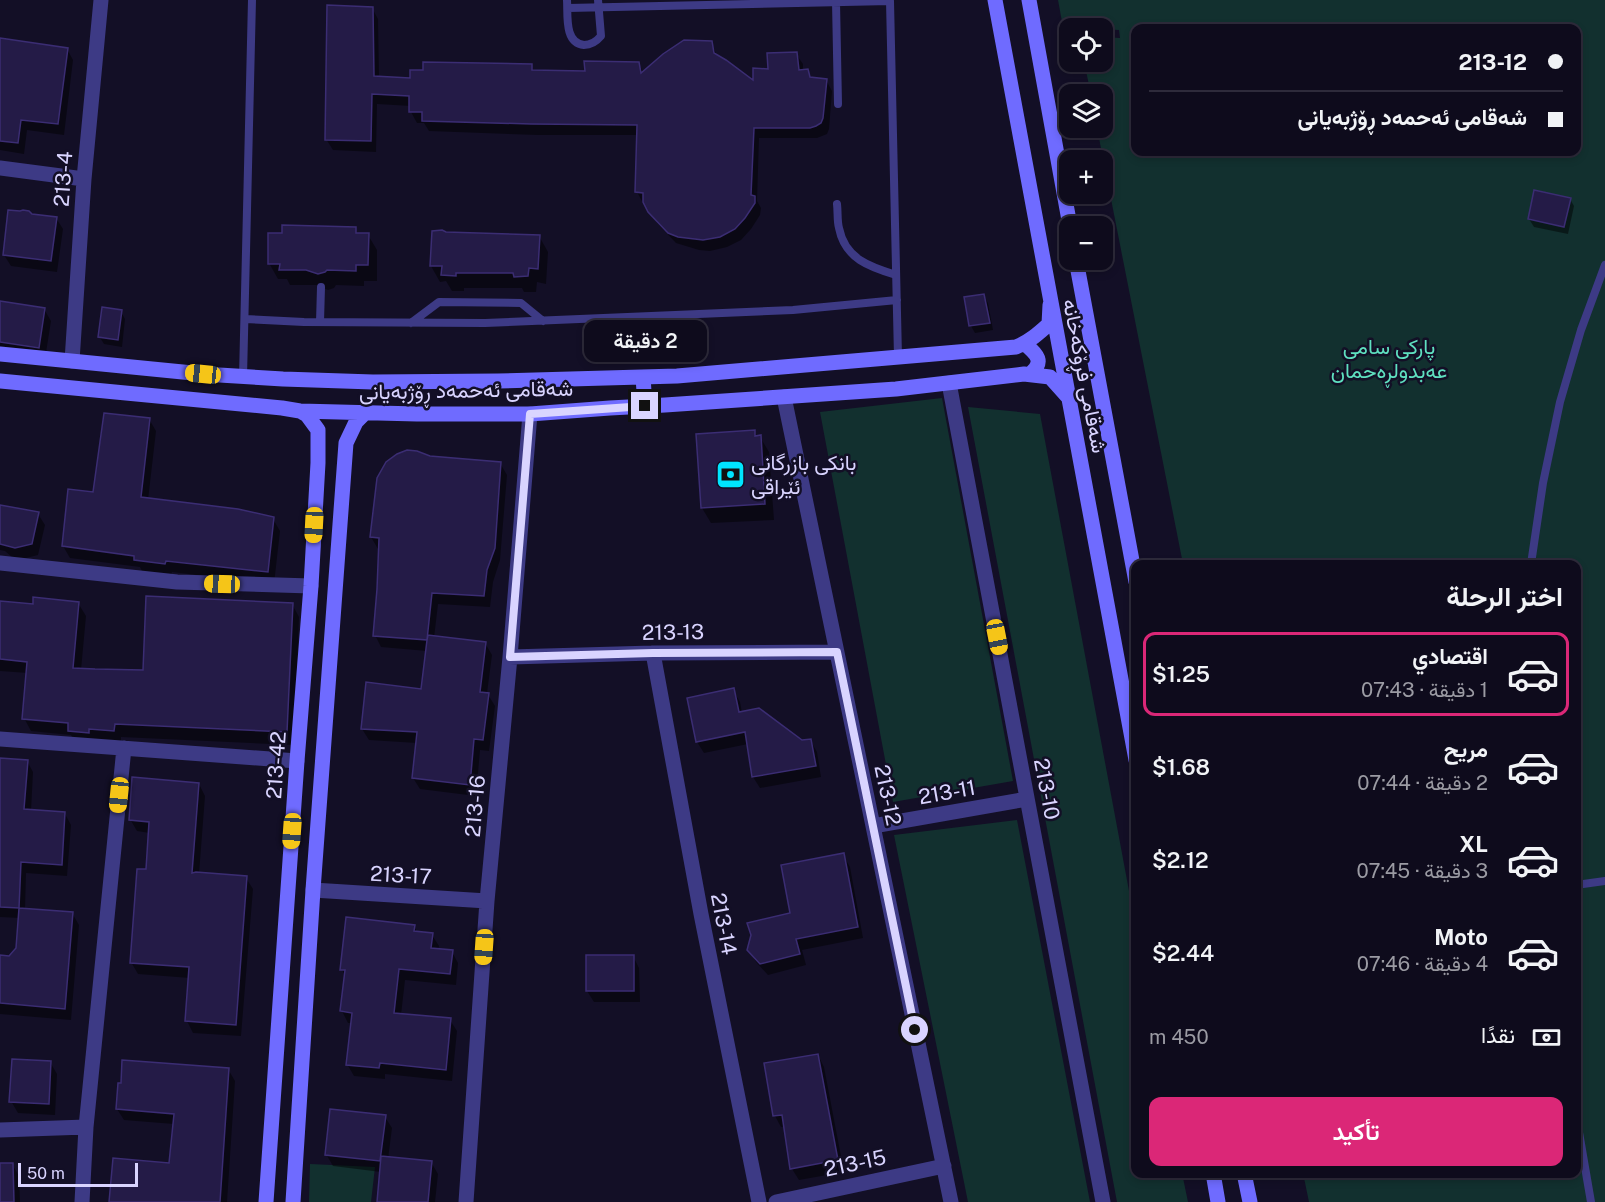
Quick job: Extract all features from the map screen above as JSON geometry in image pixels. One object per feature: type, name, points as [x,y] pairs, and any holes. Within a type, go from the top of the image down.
[{"type":"street","points":[[93,0],[100,0]]},
{"type":"street","name":"213-4","points":[[72,361],[84,179],[100,0]]},
{"type":"street","name":"شەقامی فڕۆکەخانە","points":[[994,0],[1131,734]]},
{"type":"street","points":[[1029,0],[1068,216]]},
{"type":"street","points":[[0,168],[84,179]]},
{"type":"street","name":"شەقامی فڕۆکەخانە","points":[[1078,270],[1132,560]]},
{"type":"street","points":[[1030,374],[1039,362],[1032,350],[1025,344],[1049,324],[1050,304]]},
{"type":"street","name":"شەقامی ئەحمەد ڕۆژبەیانی","points":[[0,354],[243,377],[373,382],[498,381],[677,376],[1016,347],[1025,344]]},
{"type":"street","name":"شەقامی ئەحمەد ڕۆژبەیانی","points":[[0,381],[300,411],[365,412],[530,414],[896,389],[1024,374],[1050,377],[1067,396]]},
{"type":"street","points":[[643,377],[645,406]]},
{"type":"street","name":"213-10","points":[[949,383],[1103,1202]]},
{"type":"street","name":"213-12","points":[[784,397],[951,1202]]},
{"type":"street","name":"213-42","points":[[266,1202],[318,463],[318,430],[307,415],[300,411]]},
{"type":"street","points":[[293,1202],[346,443],[356,423],[365,412]]},
{"type":"street","name":"213-16","points":[[466,1202],[487,901],[530,414]]},
{"type":"street","points":[[0,563],[177,582],[311,586]]},
{"type":"street","name":"213-13","points":[[510,657],[653,653],[837,652]]},
{"type":"street","name":"213-14","points":[[653,653],[701,914],[759,1202]]},
{"type":"street","points":[[0,739],[297,761]]},
{"type":"street","points":[[82,1202],[86,1127],[124,747]]},
{"type":"street","name":"213-11","points":[[873,826],[1027,799]]},
{"type":"street","name":"213-17","points":[[313,890],[487,901]]},
{"type":"street","points":[[0,1130],[86,1127]]},
{"type":"street","name":"213-15","points":[[776,1202],[944,1166]]},
{"type":"street","points":[[1214,1178],[1218,1202]]},
{"type":"street","points":[[1245,1178],[1250,1202]]},
{"type":"lane","points":[[243,377],[252,0]]},
{"type":"lane","points":[[598,4],[601,36],[596,42],[588,45],[575,42],[570,36],[567,4],[890,1],[898,357]]},
{"type":"lane","points":[[836,3],[838,104]]},
{"type":"lane","points":[[837,204],[839,229],[847,248],[859,261],[896,274]]},
{"type":"lane","points":[[1531,560],[1560,402],[1581,330],[1605,265]]},
{"type":"lane","points":[[320,322],[321,287]]},
{"type":"lane","points":[[245,319],[485,323],[793,310],[897,300]]},
{"type":"lane","points":[[411,323],[439,302],[521,303],[543,321]]},
{"type":"lane","points":[[1581,884],[1605,881]]},
{"type":"lane","points":[[1581,1144],[1591,1202]]},
{"type":"green space","name":"پارکی سامی عەبدولڕەحمان","points":[[1058,0],[1605,0],[1605,1202],[1309,1202],[1304,1178],[1581,1178],[1581,560],[1182,560],[1112,204],[1113,150],[1101,150],[1099,138],[1113,138],[1113,84],[1089,84],[1086,72],[1113,72],[1113,38],[1120,38],[1119,30],[1113,30],[1113,18],[1061,18]]},
{"type":"green space","points":[[942,398],[1013,781],[893,802],[820,412]]},
{"type":"green space","points":[[968,407],[1040,414],[1131,902],[1131,1178],[1183,1178],[1188,1202],[1117,1202]]},
{"type":"green space","points":[[1017,820],[1090,1202],[968,1202],[894,835]]},
{"type":"green space","points":[[310,1164],[375,1167],[371,1202],[309,1202]]},
{"type":"building","points":[[327,5],[373,7],[374,76],[410,78],[410,70],[423,70],[423,62],[532,64],[532,70],[585,71],[584,61],[639,62],[641,73],[684,40],[712,41],[714,53],[753,80],[753,68],[768,69],[767,53],[797,52],[799,70],[808,69],[810,77],[827,79],[823,118],[821,123],[810,128],[754,128],[751,195],[755,196],[755,203],[745,218],[735,229],[720,237],[703,240],[678,237],[668,233],[648,212],[643,202],[643,193],[635,192],[637,125],[422,121],[422,112],[409,112],[409,96],[372,94],[371,141],[325,140]]},
{"type":"building","points":[[0,38],[68,48],[58,124],[21,120],[18,143],[0,141]]},
{"type":"building","points":[[1534,190],[1571,198],[1564,227],[1528,219]]},
{"type":"building","points":[[8,210],[23,210],[32,214],[57,217],[51,261],[3,255]]},
{"type":"building","points":[[282,225],[356,227],[356,233],[369,233],[368,265],[356,265],[356,271],[327,270],[318,274],[306,270],[279,270],[280,264],[268,264],[268,233],[282,233]]},
{"type":"building","points":[[432,231],[540,235],[538,269],[529,268],[528,276],[514,277],[513,273],[441,275],[442,266],[430,266]]},
{"type":"building","points":[[984,294],[990,323],[969,326],[964,297]]},
{"type":"building","points":[[0,301],[45,308],[39,348],[0,342]]},
{"type":"building","points":[[102,307],[122,310],[118,340],[98,337]]},
{"type":"building","points":[[104,413],[150,418],[141,497],[238,509],[274,517],[268,572],[166,561],[165,564],[134,560],[134,556],[62,546],[68,489],[93,492]]},
{"type":"building","points":[[755,430],[755,436],[761,435],[765,504],[701,508],[696,434]]},
{"type":"building","points":[[407,450],[430,456],[501,462],[495,548],[487,570],[484,596],[432,593],[427,640],[373,636],[379,538],[370,537],[377,478],[386,462]]},
{"type":"building","points":[[0,505],[39,512],[32,544],[15,548],[0,544]]},
{"type":"building","points":[[146,596],[293,603],[287,732],[115,724],[114,731],[89,729],[89,733],[68,731],[68,723],[22,719],[27,662],[0,659],[0,601],[33,604],[33,597],[79,602],[73,668],[143,670]]},
{"type":"building","points":[[428,635],[486,642],[480,692],[489,693],[483,740],[474,739],[470,785],[412,778],[417,732],[361,729],[366,682],[421,689]]},
{"type":"building","points":[[734,688],[739,712],[759,708],[802,740],[811,739],[816,766],[752,777],[745,732],[696,742],[687,698]]},
{"type":"building","points":[[0,758],[28,760],[24,809],[65,812],[62,865],[21,862],[19,908],[0,907]]},
{"type":"building","points":[[132,777],[199,783],[192,873],[247,876],[236,1025],[185,1021],[189,967],[130,963],[137,869],[146,869],[149,822],[129,820]]},
{"type":"building","points":[[844,853],[858,927],[796,939],[800,954],[760,964],[747,950],[751,935],[747,923],[790,913],[781,865]]},
{"type":"building","points":[[19,908],[73,912],[65,1009],[0,1003],[0,955],[9,956],[16,948]]},
{"type":"building","points":[[346,917],[415,925],[414,931],[433,933],[431,948],[453,950],[450,974],[399,969],[394,1013],[451,1018],[446,1070],[380,1063],[379,1068],[346,1065],[352,1013],[340,1011],[345,970],[340,970]]},
{"type":"building","points":[[586,955],[634,955],[634,991],[586,991]]},
{"type":"building","points":[[818,1054],[838,1160],[790,1169],[782,1115],[773,1116],[764,1063]]},
{"type":"building","points":[[12,1059],[51,1061],[49,1104],[9,1102]]},
{"type":"building","points":[[122,1060],[229,1068],[220,1202],[109,1202],[113,1158],[169,1163],[174,1114],[116,1109],[118,1083],[121,1083]]},
{"type":"building","points":[[330,1109],[386,1115],[380,1161],[325,1155]]},
{"type":"building","points":[[381,1156],[432,1161],[428,1202],[377,1202]]},
{"type":"building","points":[[0,1163],[13,1163],[14,1202],[0,1202]]},
{"type":"place","name":"بانکی بازرگانی ئێراقی","points":[[730,474]]},
{"type":"route","points":[[645,406],[530,414],[510,657],[653,653],[837,652],[915,1030]]}]
